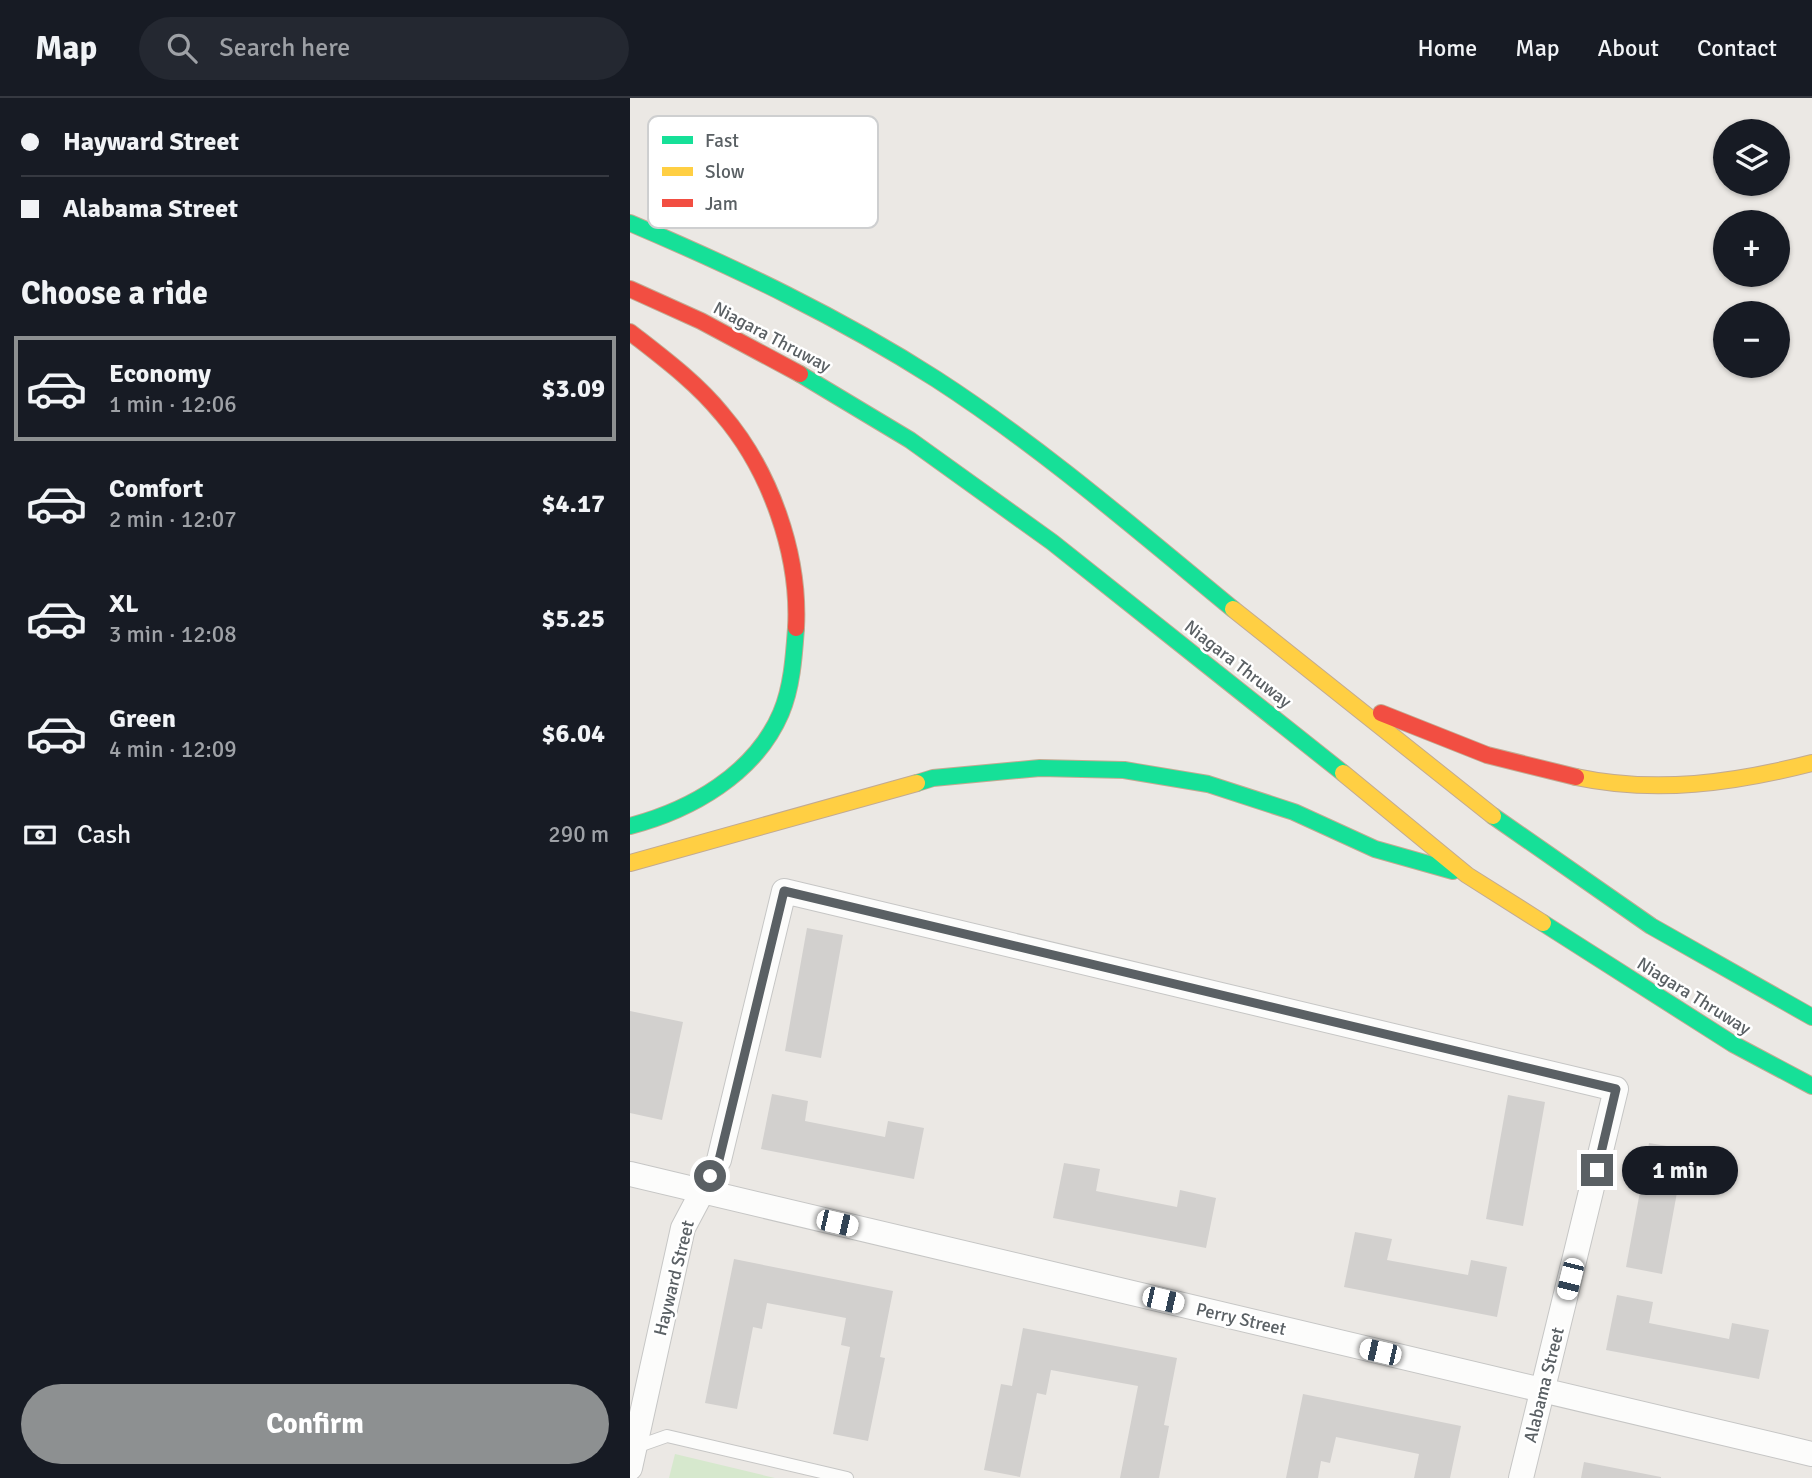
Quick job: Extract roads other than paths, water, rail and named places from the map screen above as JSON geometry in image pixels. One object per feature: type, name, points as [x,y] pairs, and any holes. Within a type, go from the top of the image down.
[{"type":"highway","name":"Niagara Thruway","points":[[630,223],[795,301],[909,364],[976,407],[1079,484],[1334,692],[1509,830],[1647,924],[1812,1017]]},
{"type":"highway","name":"Niagara Thruway","points":[[630,289],[701,320],[849,401],[984,491],[1284,725],[1467,875],[1733,1044],[1812,1086]]},
{"type":"highway","points":[[630,332],[704,396],[734,429],[760,474],[780,521],[793,577],[797,620],[793,667],[780,715],[754,755],[724,784],[692,803],[653,821],[630,826]]},
{"type":"highway","points":[[1334,692],[1466,747],[1569,779],[1599,784],[1674,787],[1730,784],[1812,763]]},
{"type":"highway","points":[[630,863],[933,778],[972,772],[1068,769],[1124,770],[1208,784],[1294,812],[1375,849],[1467,875]]},
{"type":"street","name":"Hayward Street","points":[[632,1455],[683,1228],[719,1160],[784,891],[1616,1089]]},
{"type":"street","name":"Alabama Street","points":[[1521,1478],[1616,1089]]},
{"type":"street","name":"Perry Street","points":[[630,1174],[1812,1454]]},
{"type":"lane","points":[[632,1455],[667,1436],[847,1478]]}]
